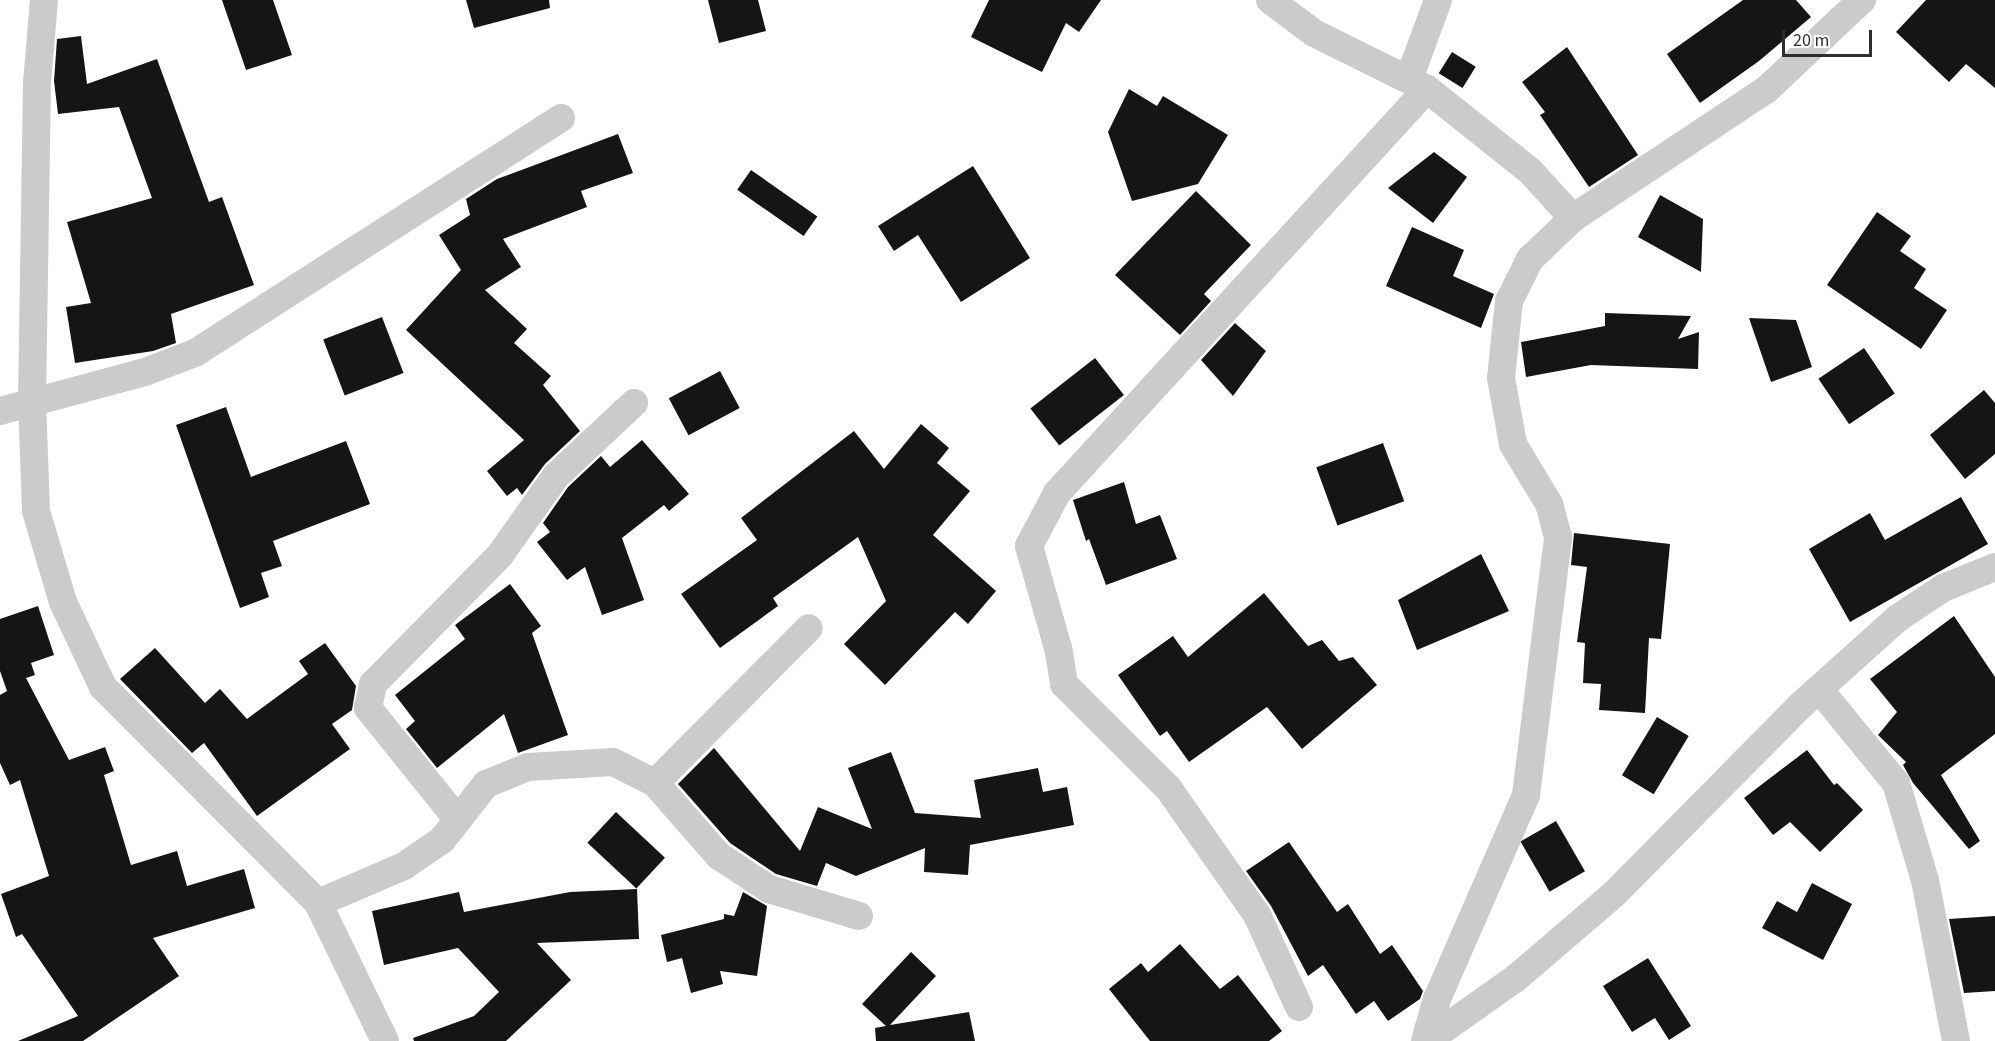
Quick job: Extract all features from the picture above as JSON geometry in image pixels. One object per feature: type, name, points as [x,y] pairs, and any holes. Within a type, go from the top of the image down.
[{"type":"street","points":[[44,0],[37,83],[32,401],[36,510],[63,602],[103,687],[318,903],[386,1041]]},
{"type":"street","points":[[1270,0],[1314,33],[1418,84],[1530,171],[1573,218]]},
{"type":"street","points":[[1299,1007],[1257,915],[1168,788],[1064,684],[1058,648],[1029,546],[1057,493],[1418,84],[1438,0]]},
{"type":"street","points":[[1426,1041],[1437,999],[1526,795],[1558,537],[1549,504],[1513,444],[1501,378],[1509,301],[1530,259],[1573,218],[1766,90],[1862,0]]},
{"type":"street","points":[[0,411],[146,372],[195,353],[561,118]]},
{"type":"street","points":[[458,820],[368,708],[373,684],[500,555],[556,476],[634,403]]},
{"type":"street","points":[[1426,1041],[1516,978],[1614,894],[1819,689],[1898,618],[1943,588],[1995,567]]},
{"type":"street","points":[[656,783],[809,628]]},
{"type":"street","points":[[1819,689],[1896,783],[1925,880],[1956,1041]]},
{"type":"street","points":[[318,903],[404,866],[442,840],[486,784],[528,767],[613,762],[656,783],[718,856],[769,889],[859,916]]},
{"type":"building","points":[[222,0],[273,0],[292,55],[246,70]]},
{"type":"building","points":[[466,0],[549,0],[550,8],[474,28]]},
{"type":"building","points":[[708,0],[758,0],[766,31],[719,43]]},
{"type":"building","points":[[989,0],[1101,0],[1079,32],[1066,23],[1042,72],[971,37]]},
{"type":"building","points":[[1743,0],[1796,0],[1811,17],[1759,61],[1700,103],[1667,54]]},
{"type":"building","points":[[1926,0],[1995,0],[1995,88],[1966,64],[1949,82],[1896,32]]},
{"type":"building","points":[[81,36],[87,84],[157,59],[209,202],[222,197],[254,285],[171,314],[176,343],[153,351],[75,363],[66,307],[91,303],[67,222],[152,198],[119,107],[58,114],[54,81],[57,39]]},
{"type":"building","points":[[1567,47],[1638,155],[1589,187],[1540,115],[1545,112],[1522,82]]},
{"type":"building","points":[[1452,52],[1476,67],[1462,88],[1439,73]]},
{"type":"building","points":[[1129,89],[1157,106],[1163,96],[1228,135],[1198,184],[1132,201],[1108,132]]},
{"type":"building","points":[[618,134],[633,173],[581,191],[587,207],[503,239],[521,267],[485,290],[527,329],[514,343],[551,376],[543,385],[580,431],[545,464],[522,495],[517,488],[507,496],[487,471],[524,440],[406,330],[461,270],[439,235],[470,215],[466,199],[497,179]]},
{"type":"building","points":[[1434,152],[1467,177],[1433,223],[1388,188]]},
{"type":"building","points":[[973,166],[1030,258],[961,302],[918,235],[894,251],[878,226]]},
{"type":"building","points":[[751,170],[817,216],[804,236],[737,190]]},
{"type":"building","points":[[1196,191],[1251,245],[1204,294],[1211,301],[1180,335],[1115,275]]},
{"type":"building","points":[[1660,195],[1703,219],[1701,272],[1638,237]]},
{"type":"building","points":[[1877,212],[1911,236],[1900,251],[1926,269],[1914,288],[1947,310],[1921,349],[1827,285]]},
{"type":"building","points":[[1412,227],[1464,250],[1453,276],[1494,294],[1481,328],[1386,286]]},
{"type":"building","points":[[1605,313],[1691,316],[1678,339],[1699,332],[1698,369],[1591,365],[1526,377],[1521,342],[1605,326]]},
{"type":"building","points":[[382,317],[404,373],[345,396],[323,340]]},
{"type":"building","points":[[1749,318],[1796,320],[1812,367],[1771,382]]},
{"type":"building","points":[[1235,323],[1266,351],[1233,396],[1201,360]]},
{"type":"building","points":[[1864,348],[1895,394],[1849,424],[1818,379]]},
{"type":"building","points":[[1095,358],[1124,395],[1059,446],[1030,408]]},
{"type":"building","points":[[720,371],[740,408],[689,435],[669,398]]},
{"type":"building","points":[[1984,390],[1995,403],[1995,454],[1965,479],[1930,435]]},
{"type":"building","points":[[226,407],[251,477],[346,441],[370,504],[273,541],[282,566],[261,573],[269,597],[240,608],[176,425]]},
{"type":"building","points":[[921,424],[949,448],[937,463],[970,491],[933,535],[996,591],[968,624],[955,612],[885,685],[844,644],[886,601],[858,537],[773,598],[778,606],[720,648],[681,594],[757,540],[741,518],[854,431],[884,469]]},
{"type":"building","points":[[642,440],[689,494],[669,511],[664,505],[622,538],[644,600],[602,615],[585,567],[567,580],[537,542],[550,532],[543,523],[568,487],[601,456],[610,467]]},
{"type":"building","points":[[1383,443],[1404,501],[1337,526],[1316,467]]},
{"type":"building","points":[[1124,482],[1136,524],[1160,515],[1177,559],[1106,585],[1089,539],[1086,541],[1073,500]]},
{"type":"building","points":[[1961,497],[1988,544],[1850,622],[1809,549],[1870,513],[1885,540]]},
{"type":"building","points":[[1574,533],[1670,544],[1661,639],[1649,638],[1645,713],[1599,710],[1601,684],[1583,683],[1585,643],[1577,642],[1587,567],[1571,565]]},
{"type":"building","points":[[1481,554],[1509,611],[1417,650],[1398,600]]},
{"type":"building","points":[[510,584],[541,626],[532,633],[568,735],[518,753],[504,714],[437,768],[406,729],[415,721],[395,695],[465,639],[455,625]]},
{"type":"building","points":[[1264,593],[1308,646],[1322,640],[1339,661],[1353,657],[1377,685],[1302,749],[1267,707],[1189,762],[1167,731],[1160,736],[1118,675],[1173,636],[1188,657]]},
{"type":"building","points":[[38,606],[54,655],[31,663],[35,675],[26,678],[69,760],[105,747],[114,771],[104,775],[131,865],[177,851],[187,886],[244,869],[255,908],[153,938],[179,976],[83,1041],[18,1041],[78,1016],[22,934],[16,937],[1,894],[49,876],[20,780],[10,785],[0,763],[0,695],[7,691],[0,671],[0,619]]},
{"type":"building","points":[[1954,616],[1995,677],[1995,734],[1941,775],[1980,841],[1969,849],[1913,783],[1903,765],[1906,762],[1878,735],[1897,712],[1870,679]]},
{"type":"building","points":[[325,643],[356,686],[352,710],[332,724],[350,749],[257,816],[204,743],[192,753],[120,679],[155,648],[205,703],[220,689],[247,719],[308,674],[299,661]]},
{"type":"building","points":[[1657,717],[1689,736],[1654,794],[1622,775]]},
{"type":"building","points":[[714,748],[800,851],[818,807],[872,829],[848,768],[891,752],[915,813],[981,818],[974,780],[1038,768],[1043,792],[1067,787],[1074,825],[970,845],[968,875],[924,872],[925,848],[856,876],[826,863],[817,886],[776,874],[730,843],[678,784]]},
{"type":"building","points":[[1807,750],[1834,785],[1837,783],[1863,810],[1820,852],[1790,822],[1773,835],[1744,798]]},
{"type":"building","points":[[616,812],[665,858],[636,888],[587,843]]},
{"type":"building","points":[[1556,821],[1585,871],[1549,892],[1520,842]]},
{"type":"building","points":[[1289,842],[1337,912],[1348,904],[1380,954],[1392,945],[1423,991],[1420,999],[1388,1021],[1374,1001],[1356,1014],[1323,965],[1308,976],[1271,906],[1246,871]]},
{"type":"building","points":[[1812,883],[1852,904],[1823,960],[1762,928],[1777,901],[1797,912]]},
{"type":"building","points":[[637,889],[639,939],[537,943],[571,980],[506,1041],[414,1041],[413,1038],[474,1016],[499,992],[458,948],[384,965],[372,911],[459,892],[464,912],[570,892]]},
{"type":"building","points":[[743,892],[767,906],[757,976],[720,971],[723,984],[691,993],[682,958],[667,962],[661,935],[724,919],[724,914],[734,916]]},
{"type":"building","points":[[1995,916],[1995,991],[1964,993],[1949,919]]},
{"type":"building","points":[[1180,944],[1220,989],[1238,975],[1282,1031],[1269,1041],[1150,1041],[1109,989],[1141,963],[1148,972]]},
{"type":"building","points":[[911,952],[936,976],[890,1025],[969,1012],[975,1041],[876,1041],[875,1028],[886,1026],[862,1004]]},
{"type":"building","points":[[1648,958],[1691,1026],[1669,1040],[1655,1018],[1632,1032],[1603,986]]}]
